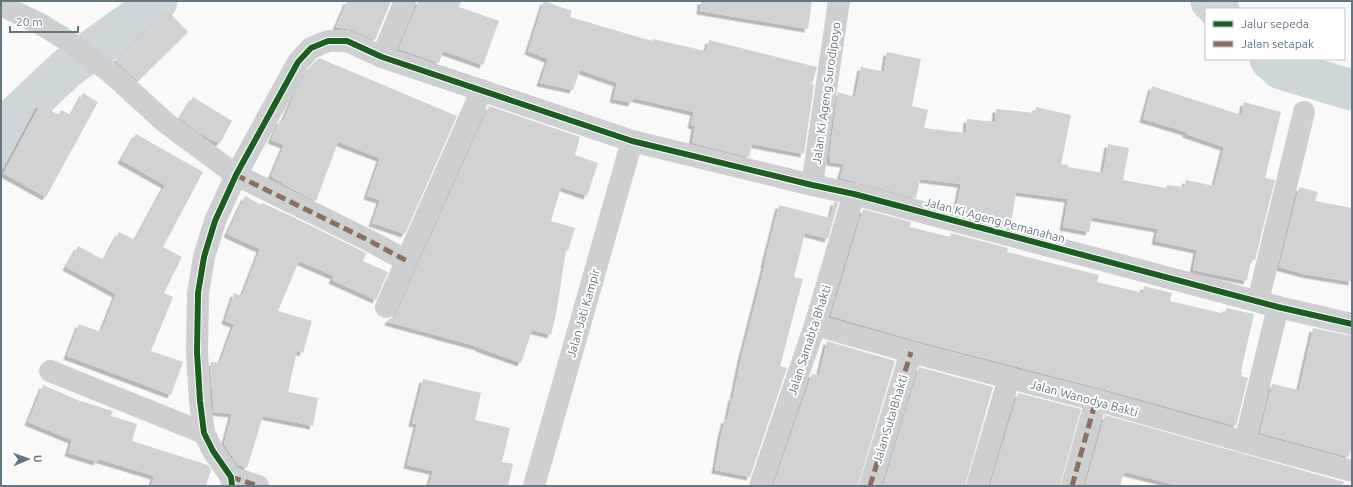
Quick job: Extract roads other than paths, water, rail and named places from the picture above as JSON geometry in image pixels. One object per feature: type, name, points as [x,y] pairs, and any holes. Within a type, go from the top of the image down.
[{"type":"street","points":[[382,57],[405,1]]},
{"type":"street","name":"Jalan Ki Ageng Surodipoyo","points":[[812,185],[839,1]]},
{"type":"street","points":[[1,5],[42,25],[111,73],[166,123],[236,175],[368,240],[407,261]]},
{"type":"street","name":"Jalan Ki Ageng Pemanahan","points":[[231,482],[204,433],[200,401],[197,352],[198,293],[204,257],[215,221],[236,175],[298,62],[311,48],[328,41],[346,41],[382,57],[632,141],[854,194],[1268,304],[1352,324]]},
{"type":"street","points":[[386,307],[482,90]]},
{"type":"street","points":[[1245,442],[1268,304],[1304,112]]},
{"type":"street","name":"Jalan Jati Kampir","points":[[534,486],[632,141]]},
{"type":"street","name":"Jalan Samabta Bhakti","points":[[760,486],[815,325],[854,194]]},
{"type":"street","name":"Jalan Wanodya Bakti","points":[[815,325],[1352,470]]},
{"type":"street","name":"Jalan Suta Bhakti","points":[[870,486],[911,352]]},
{"type":"street","points":[[50,371],[204,433]]},
{"type":"street","points":[[978,486],[1009,378]]},
{"type":"street","points":[[1072,486],[1096,400]]},
{"type":"street","points":[[231,482],[258,486]]},
{"type":"waterway","points":[[1,152],[4,140],[17,115],[67,68],[134,20],[157,1]]},
{"type":"waterway","points":[[1211,1],[1218,8]]},
{"type":"waterway","points":[[1271,60],[1281,69],[1352,90]]}]
